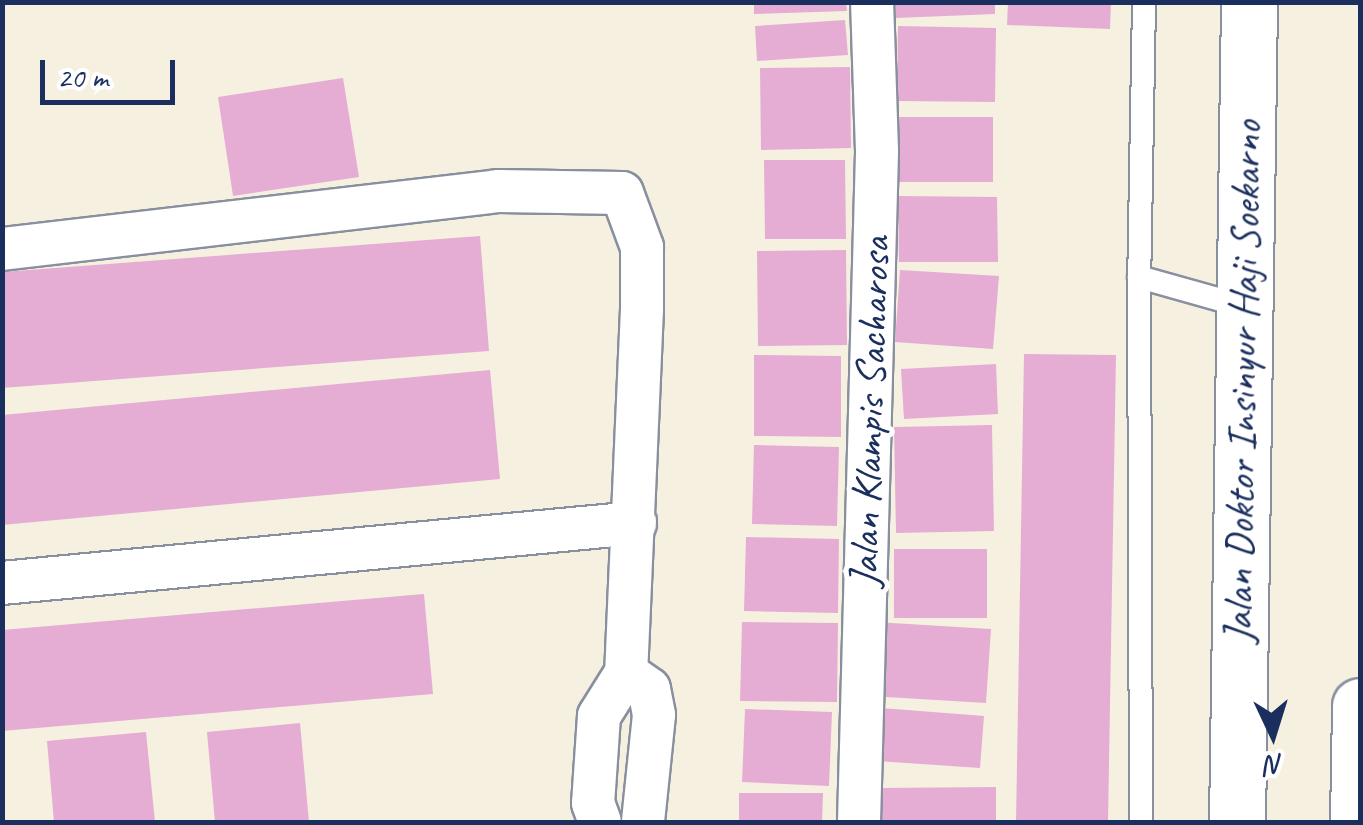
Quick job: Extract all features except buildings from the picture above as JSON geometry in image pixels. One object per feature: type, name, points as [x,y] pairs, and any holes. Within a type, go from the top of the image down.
[{"type":"main road","name":"Jalan Doktor Insinyur Haji Soekarno","points":[[1237,822],[1248,2]]},
{"type":"main road","points":[[1358,822],[1360,706]]},
{"type":"street","name":"Jalan Klampis Sacharosa","points":[[860,822],[878,151],[872,2]]},
{"type":"street","points":[[2,249],[499,191],[622,193],[642,247],[635,523],[626,673],[599,716],[593,803],[600,822]]},
{"type":"street","points":[[2,583],[635,523]]},
{"type":"street","points":[[626,673],[649,689],[654,714],[643,822]]},
{"type":"lane","points":[[1141,822],[1139,277],[1144,2]]},
{"type":"lane","points":[[1139,277],[1242,306]]}]
